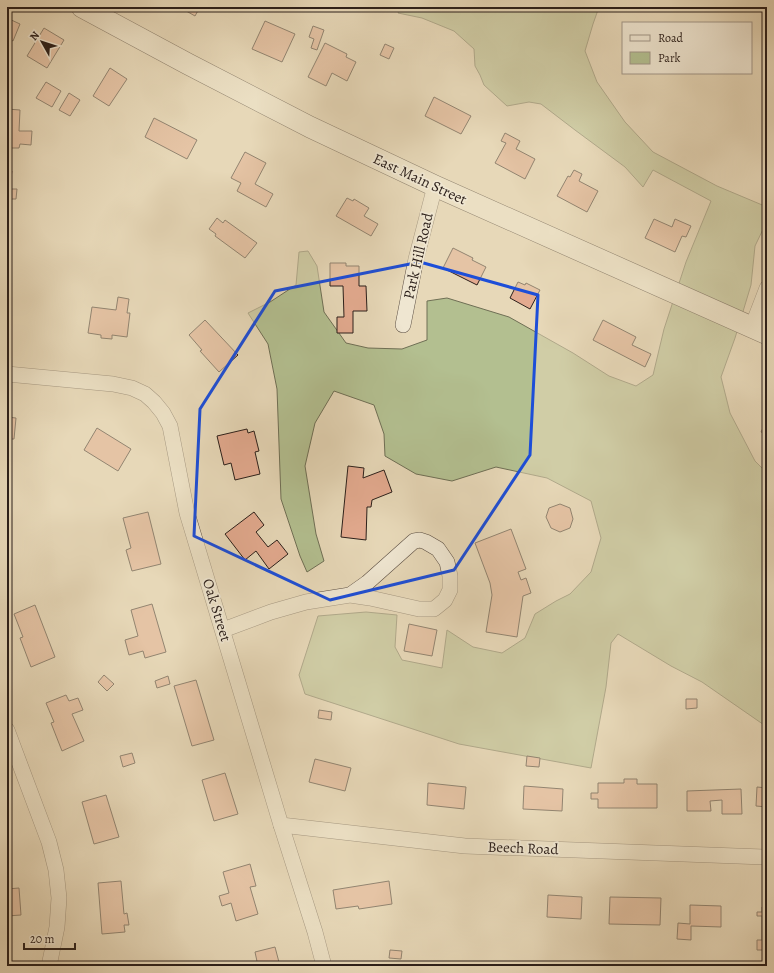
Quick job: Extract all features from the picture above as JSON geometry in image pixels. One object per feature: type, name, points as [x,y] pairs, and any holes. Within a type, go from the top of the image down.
[{"type":"main road","name":"East Main Street","points":[[82,7],[310,127],[435,186],[759,331]]},
{"type":"street","name":"Park Hill Road","points":[[403,325],[416,259],[435,186]]},
{"type":"street","points":[[759,331],[767,288]]},
{"type":"street","name":"Oak Street","points":[[7,374],[113,384],[132,388],[145,394],[164,413],[170,426],[187,512],[281,825],[315,932],[324,966]]},
{"type":"street","points":[[223,630],[271,612],[306,602],[350,595],[419,609],[434,608],[445,600],[450,590],[450,576],[447,562],[438,549],[426,542],[420,540],[414,541],[367,583],[350,595]]},
{"type":"street","points":[[7,730],[49,842],[56,870],[58,898],[57,926],[49,966]]},
{"type":"street","name":"Beech Road","points":[[281,825],[465,846],[767,856]]},
{"type":"highlighted area","points":[[420,262],[538,295],[530,455],[454,570],[330,600],[194,536],[200,409],[275,291]]},
{"type":"green space","points":[[401,7],[599,7],[585,51],[597,82],[625,122],[653,152],[717,186],[767,207],[767,221],[755,246],[751,285],[735,338],[721,377],[730,413],[755,461],[767,473],[767,727],[702,682],[671,666],[618,634],[611,643],[606,687],[591,768],[459,744],[305,694],[299,675],[318,616],[366,612],[397,615],[395,647],[402,660],[442,668],[447,630],[473,647],[502,653],[525,638],[535,614],[570,594],[591,572],[601,538],[591,501],[547,478],[496,467],[452,481],[416,474],[385,456],[384,434],[374,405],[334,391],[315,423],[305,466],[316,534],[324,561],[307,572],[300,556],[281,499],[277,389],[268,344],[248,313],[270,302],[296,285],[299,252],[308,251],[317,266],[324,312],[346,343],[368,348],[402,349],[427,340],[427,301],[447,298],[509,317],[573,353],[609,376],[636,386],[653,375],[664,329],[686,262],[711,201],[653,170],[643,187],[625,167],[541,104],[529,102],[507,106],[484,85],[475,66],[474,49],[454,31],[422,18],[398,13]]},
{"type":"building","points":[[200,7],[195,16],[181,8]]},
{"type":"building","points":[[7,18],[20,24],[13,41],[7,38]]},
{"type":"building","points":[[265,21],[295,34],[282,62],[252,49]]},
{"type":"building","points":[[313,26],[324,30],[317,50],[311,48],[314,39],[309,37]]},
{"type":"building","points":[[44,28],[64,40],[47,68],[27,56]]},
{"type":"building","points":[[325,43],[347,54],[346,57],[356,62],[347,81],[332,73],[326,86],[308,77]]},
{"type":"building","points":[[385,44],[394,48],[389,59],[380,55]]},
{"type":"building","points":[[110,68],[127,79],[109,106],[93,96]]},
{"type":"building","points":[[46,82],[61,91],[52,107],[36,98]]},
{"type":"building","points":[[69,93],[80,100],[70,116],[59,110]]},
{"type":"building","points":[[434,97],[471,116],[461,134],[425,116]]},
{"type":"building","points":[[7,109],[20,110],[19,131],[32,131],[31,145],[20,144],[19,148],[7,148]]},
{"type":"building","points":[[154,118],[197,140],[187,159],[145,137]]},
{"type":"building","points":[[505,133],[520,141],[516,149],[535,159],[525,179],[495,163],[506,143],[501,141]]},
{"type":"building","points":[[245,152],[266,163],[255,184],[273,194],[266,207],[237,191],[241,183],[231,178]]},
{"type":"building","points":[[574,170],[582,174],[579,181],[598,191],[587,212],[557,196],[568,176],[570,177]]},
{"type":"building","points":[[7,171],[12,171],[11,177],[8,177],[7,189]]},
{"type":"building","points":[[7,189],[17,189],[16,199],[7,199]]},
{"type":"building","points":[[347,198],[353,201],[354,199],[369,208],[364,216],[378,224],[371,236],[336,216]]},
{"type":"building","points":[[217,218],[223,223],[225,220],[257,243],[245,258],[215,236],[216,234],[209,229]]},
{"type":"building","points":[[654,219],[672,227],[675,219],[691,226],[686,237],[682,236],[675,252],[645,238]]},
{"type":"building","points":[[453,248],[473,258],[472,260],[486,267],[477,285],[443,268]]},
{"type":"building","points":[[330,263],[346,263],[346,266],[359,266],[359,286],[366,286],[367,311],[353,311],[353,333],[337,333],[337,317],[344,317],[343,286],[330,286]]},
{"type":"building","points":[[518,282],[525,285],[526,283],[540,290],[530,309],[510,298]]},
{"type":"building","points":[[118,297],[129,299],[127,313],[130,313],[127,337],[112,335],[112,339],[101,338],[101,335],[88,333],[92,307],[116,310]]},
{"type":"building","points":[[7,300],[10,300],[9,330],[7,330]]},
{"type":"building","points":[[205,320],[238,355],[219,372],[200,351],[202,350],[189,335]]},
{"type":"building","points":[[603,320],[636,337],[632,345],[651,354],[645,367],[593,340]]},
{"type":"building","points":[[7,417],[16,418],[14,439],[7,439]]},
{"type":"building","points":[[767,420],[767,435],[761,432]]},
{"type":"building","points":[[97,428],[131,449],[118,471],[84,450]]},
{"type":"building","points":[[247,429],[248,433],[254,431],[259,451],[255,452],[260,474],[235,480],[231,463],[224,465],[217,436]]},
{"type":"building","points":[[348,466],[364,468],[363,478],[384,470],[392,492],[372,500],[371,507],[367,507],[366,540],[341,537]]},
{"type":"building","points":[[560,504],[570,508],[573,519],[570,528],[560,532],[551,528],[546,517],[549,508]]},
{"type":"building","points":[[148,512],[161,564],[132,571],[126,550],[131,548],[123,518]]},
{"type":"building","points":[[254,512],[264,525],[256,532],[268,547],[277,540],[288,554],[269,569],[256,551],[245,560],[225,534]]},
{"type":"building","points":[[511,529],[526,569],[518,572],[521,580],[526,578],[531,593],[523,596],[517,637],[486,632],[492,595],[490,583],[475,543]]},
{"type":"building","points":[[152,604],[166,652],[145,658],[143,651],[129,655],[125,640],[138,636],[131,610]]},
{"type":"building","points":[[35,605],[55,657],[31,667],[20,638],[23,637],[14,614]]},
{"type":"building","points":[[409,624],[437,630],[432,656],[404,651]]},
{"type":"building","points":[[104,675],[114,684],[107,691],[98,682]]},
{"type":"building","points":[[168,676],[170,684],[157,688],[155,681]]},
{"type":"building","points":[[196,680],[214,740],[192,746],[174,686]]},
{"type":"building","points":[[66,695],[69,701],[78,698],[83,710],[72,714],[84,741],[62,751],[51,723],[54,722],[46,703]]},
{"type":"building","points":[[686,699],[697,699],[697,708],[686,709]]},
{"type":"building","points":[[319,710],[332,712],[331,720],[318,718]]},
{"type":"building","points":[[132,753],[135,763],[123,767],[120,756]]},
{"type":"building","points":[[527,756],[540,758],[539,767],[526,766]]},
{"type":"building","points":[[315,759],[351,768],[345,791],[309,782]]},
{"type":"building","points":[[225,773],[238,814],[214,821],[202,780]]},
{"type":"building","points":[[624,779],[637,779],[637,784],[657,784],[657,808],[598,808],[598,799],[591,799],[591,793],[598,793],[598,783],[624,783]]},
{"type":"building","points":[[428,783],[466,787],[464,809],[427,805]]},
{"type":"building","points":[[524,786],[563,789],[562,811],[523,809]]},
{"type":"building","points":[[757,787],[767,788],[767,807],[756,806]]},
{"type":"building","points":[[741,789],[742,814],[722,814],[722,800],[710,801],[711,811],[687,811],[687,791]]},
{"type":"building","points":[[106,795],[119,837],[94,844],[82,802]]},
{"type":"building","points":[[250,864],[256,886],[250,887],[258,914],[236,921],[231,903],[222,906],[219,896],[229,893],[223,872]]},
{"type":"building","points":[[121,881],[124,914],[127,913],[129,925],[124,925],[125,932],[102,934],[98,883]]},
{"type":"building","points":[[389,881],[392,904],[359,909],[358,906],[336,909],[333,890]]},
{"type":"building","points":[[19,888],[21,915],[7,916],[7,889]]},
{"type":"building","points":[[548,895],[582,897],[581,919],[547,917]]},
{"type":"building","points":[[610,897],[661,898],[660,925],[609,924]]},
{"type":"building","points":[[690,905],[721,906],[721,927],[691,926],[691,940],[677,939],[678,923],[690,924]]},
{"type":"building","points":[[762,907],[767,907],[767,950],[757,950],[757,940],[762,940],[762,916],[757,916],[757,912],[762,912]]},
{"type":"building","points":[[275,947],[280,966],[258,966],[255,952]]},
{"type":"building","points":[[390,950],[402,951],[401,959],[389,958]]}]
